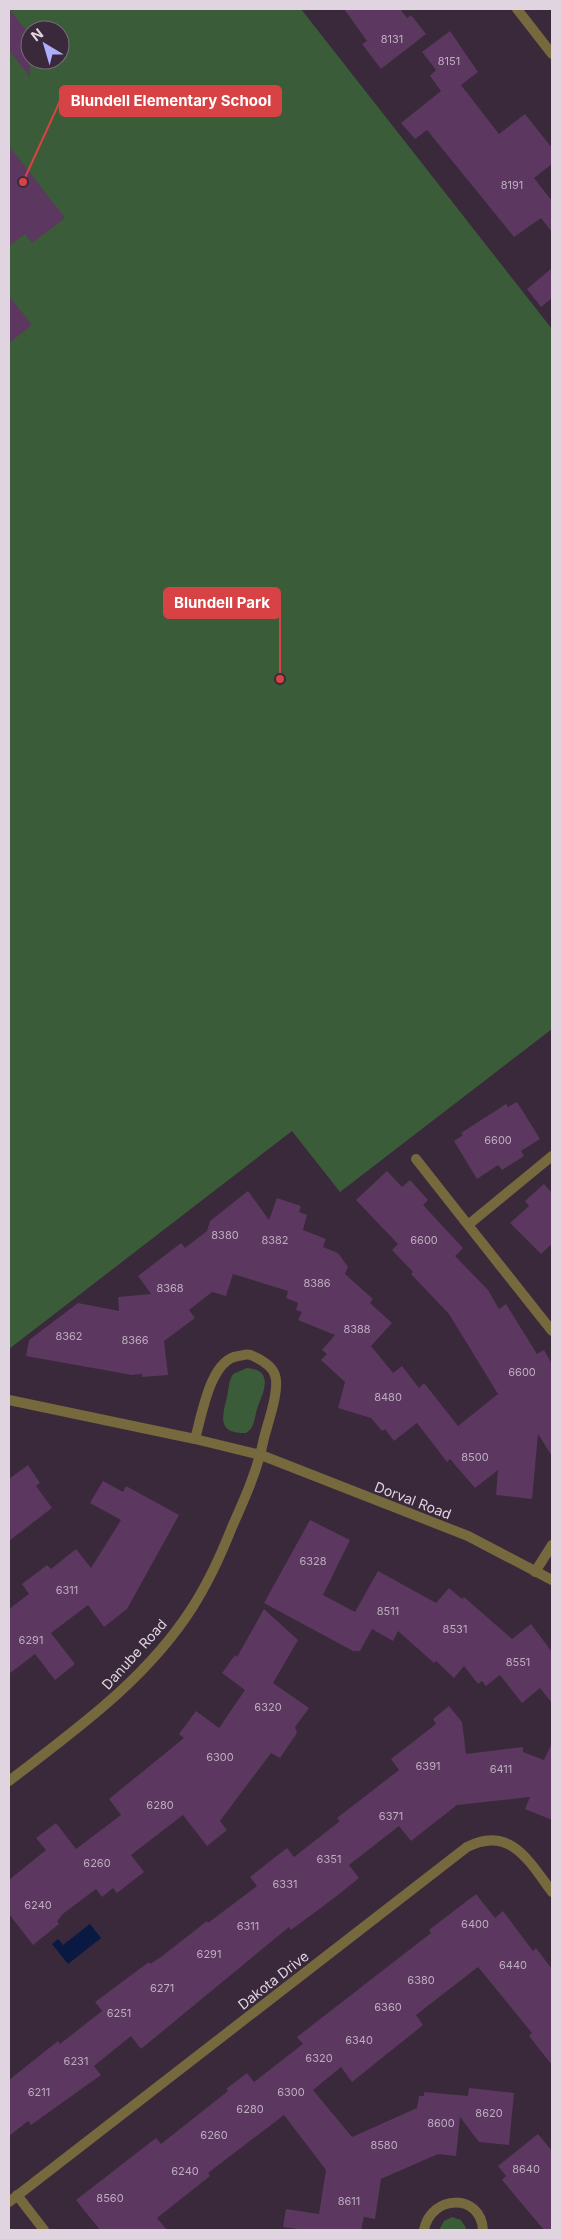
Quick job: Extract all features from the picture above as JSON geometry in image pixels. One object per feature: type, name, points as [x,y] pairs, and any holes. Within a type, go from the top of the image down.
[{"type":"street","points":[[517,9],[552,54]]},
{"type":"street","points":[[468,1225],[552,1156]]},
{"type":"street","points":[[416,1159],[552,1331]]},
{"type":"street","points":[[195,1438],[213,1378],[221,1365],[235,1356],[249,1354],[265,1362],[275,1374],[276,1387],[260,1456]]},
{"type":"street","name":"Dorval Road","points":[[9,1400],[195,1438],[260,1456],[468,1536],[552,1580]]},
{"type":"street","name":"Danube Road","points":[[9,1781],[98,1712],[164,1645],[192,1609],[215,1568],[260,1456]]},
{"type":"street","points":[[535,1572],[552,1545]]},
{"type":"street","name":"Dakota Drive","points":[[13,2198],[467,1847],[490,1839],[501,1840],[510,1845],[528,1861],[552,1892]]},
{"type":"street","points":[[13,2198],[44,2230]]},
{"type":"street","points":[[424,2230],[431,2213],[447,2203],[456,2202],[474,2210],[480,2218],[483,2230]]},
{"type":"green space","points":[[9,9],[301,9],[552,329],[552,1029],[340,1192],[292,1131],[9,1349]]},
{"type":"green space","points":[[247,1368],[262,1373],[265,1384],[251,1429],[246,1433],[237,1433],[230,1431],[226,1427],[223,1417],[231,1377],[233,1374]]},
{"type":"green space","points":[[452,2217],[461,2220],[467,2230],[439,2230],[444,2221]]},
{"type":"water","points":[[90,1924],[101,1938],[68,1964],[52,1944],[58,1939],[63,1945]]},
{"type":"building","points":[[9,9],[20,23],[20,64],[9,50]]},
{"type":"building","points":[[344,9],[400,9],[407,18],[411,15],[426,34],[381,69],[362,44],[367,41]]},
{"type":"building","points":[[450,31],[478,72],[461,85],[499,134],[525,114],[552,148],[552,164],[534,178],[552,201],[552,232],[541,218],[514,237],[427,130],[415,139],[401,123],[441,91],[430,76],[436,70],[422,52]]},
{"type":"building","points":[[25,70],[30,70],[30,77]]},
{"type":"building","points":[[9,146],[65,218],[32,243],[25,234],[9,246]]},
{"type":"building","points":[[552,268],[552,298],[541,307],[527,289]]},
{"type":"building","points":[[9,296],[32,325],[9,343]]},
{"type":"building","points":[[517,1102],[540,1139],[521,1151],[524,1156],[502,1170],[498,1165],[477,1179],[454,1141],[463,1135],[461,1133],[506,1104],[508,1107]]},
{"type":"building","points":[[387,1171],[402,1187],[410,1180],[428,1200],[423,1205],[463,1248],[455,1256],[488,1290],[499,1309],[506,1304],[537,1354],[544,1350],[552,1364],[552,1456],[538,1434],[532,1499],[496,1495],[498,1470],[475,1488],[450,1459],[447,1462],[417,1423],[394,1441],[385,1429],[382,1431],[371,1418],[338,1408],[345,1382],[321,1360],[327,1354],[322,1350],[335,1335],[298,1320],[302,1312],[296,1310],[298,1303],[286,1298],[288,1291],[233,1274],[226,1296],[212,1292],[189,1310],[195,1318],[164,1341],[168,1375],[142,1377],[142,1374],[132,1375],[26,1356],[29,1340],[78,1303],[119,1311],[118,1297],[151,1294],[138,1276],[181,1243],[185,1248],[207,1231],[210,1221],[248,1191],[269,1220],[277,1198],[301,1206],[299,1212],[307,1215],[303,1230],[326,1239],[323,1247],[338,1253],[348,1267],[345,1274],[373,1299],[370,1303],[392,1323],[371,1346],[393,1373],[402,1366],[419,1388],[424,1383],[458,1426],[498,1394],[449,1314],[411,1274],[413,1272],[392,1250],[398,1244],[356,1200]]},
{"type":"building","points":[[544,1184],[552,1193],[552,1244],[541,1254],[510,1223],[529,1206],[525,1201]]},
{"type":"building","points":[[28,1465],[40,1483],[36,1486],[52,1508],[9,1541],[9,1479]]},
{"type":"building","points":[[103,1481],[123,1492],[126,1486],[179,1515],[127,1609],[104,1627],[88,1605],[51,1633],[75,1664],[55,1680],[35,1654],[9,1674],[9,1609],[29,1594],[22,1584],[47,1565],[51,1569],[76,1549],[91,1568],[121,1520],[90,1503]]},
{"type":"building","points":[[310,1520],[350,1540],[323,1595],[355,1612],[378,1571],[436,1603],[449,1588],[462,1599],[464,1597],[512,1639],[531,1624],[552,1652],[552,1703],[540,1688],[522,1703],[500,1675],[486,1686],[482,1681],[478,1684],[464,1666],[454,1678],[398,1631],[393,1641],[372,1629],[360,1651],[353,1651],[264,1603]]},
{"type":"building","points":[[264,1609],[298,1640],[273,1683],[309,1708],[295,1727],[297,1733],[280,1758],[271,1753],[220,1821],[227,1830],[207,1846],[183,1815],[131,1855],[144,1872],[117,1893],[113,1888],[102,1897],[96,1889],[64,1913],[57,1921],[59,1924],[33,1945],[9,1914],[9,1880],[46,1850],[36,1838],[56,1823],[76,1849],[121,1815],[109,1799],[184,1738],[179,1734],[196,1711],[219,1728],[245,1690],[222,1673],[235,1655],[237,1657]]},
{"type":"building","points":[[449,1706],[462,1722],[466,1754],[523,1747],[523,1752],[544,1760],[552,1743],[552,1820],[525,1809],[530,1797],[457,1805],[411,1841],[399,1826],[349,1865],[359,1878],[334,1898],[291,1930],[289,1927],[141,2049],[131,2036],[94,2066],[101,2075],[31,2125],[28,2121],[9,2136],[9,2080],[58,2041],[60,2044],[102,2011],[95,2002],[149,1962],[150,1964],[161,1957],[207,1921],[208,1923],[257,1886],[250,1877],[287,1848],[294,1857],[340,1821],[337,1818],[399,1770],[391,1759],[436,1724],[433,1719]]},
{"type":"building","points":[[476,1894],[495,1918],[503,1911],[533,1951],[536,1948],[552,1969],[552,2065],[529,2036],[532,2033],[478,1967],[416,2015],[423,2025],[352,2082],[341,2067],[313,2090],[352,2137],[417,2108],[419,2096],[424,2096],[424,2092],[468,2096],[469,2088],[514,2093],[509,2145],[479,2142],[460,2117],[456,2156],[438,2154],[381,2179],[375,2219],[364,2217],[361,2230],[305,2230],[283,2227],[286,2209],[319,2214],[326,2170],[284,2115],[208,2173],[210,2176],[157,2218],[167,2230],[100,2230],[76,2200],[156,2138],[161,2144],[228,2091],[226,2089],[247,2073],[254,2082],[303,2044],[297,2037],[431,1933],[429,1930]]},
{"type":"building","points":[[538,2134],[552,2151],[552,2230],[544,2230],[502,2180],[506,2176],[498,2166]]},
{"type":"place","name":"Blundell Elementary School","points":[[23,182]]},
{"type":"place","name":"Blundell Park","points":[[280,679]]}]
